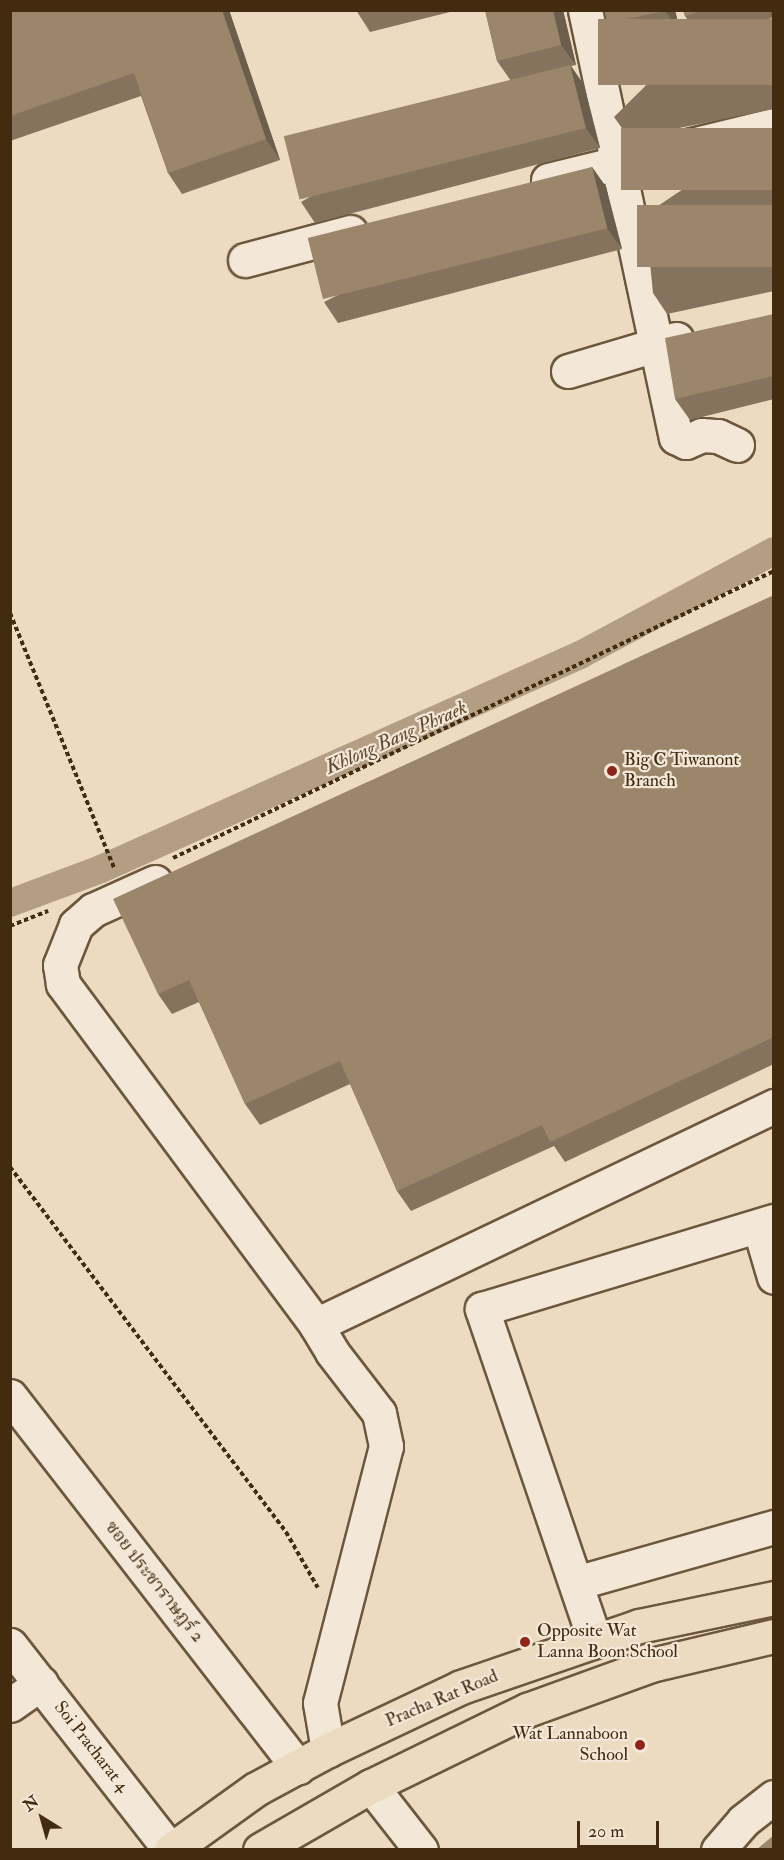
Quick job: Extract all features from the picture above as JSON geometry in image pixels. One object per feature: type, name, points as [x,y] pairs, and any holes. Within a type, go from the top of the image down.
[{"type":"main road","name":"Pracha Rat Road","points":[[170,1850],[256,1789],[328,1750],[461,1687],[639,1626],[774,1598]]},
{"type":"main road","points":[[260,1850],[371,1786],[527,1710],[596,1683],[651,1665],[774,1636]]},
{"type":"lane","points":[[585,10],[676,437],[686,442],[702,435],[718,436],[737,445]]},
{"type":"lane","points":[[515,188],[617,161],[774,125]]},
{"type":"lane","points":[[245,260],[380,224]]},
{"type":"lane","points":[[568,371],[655,344],[709,332]]},
{"type":"lane","points":[[175,865],[93,910],[76,925],[60,965],[63,984],[379,1413],[386,1446],[320,1703],[328,1750]]},
{"type":"lane","points":[[316,1325],[774,1106]]},
{"type":"lane","points":[[596,1641],[483,1309],[766,1224],[774,1277]]},
{"type":"lane","name":"ซอย ประชาราษฎร์ 2","points":[[10,1396],[298,1767]]},
{"type":"lane","points":[[576,1582],[774,1527]]},
{"type":"lane","name":"Soi Pracharat 4","points":[[10,1645],[170,1850]]},
{"type":"lane","points":[[10,1705],[41,1683]]},
{"type":"lane","points":[[371,1786],[421,1850]]},
{"type":"lane","points":[[717,1850],[743,1821],[774,1797]]},
{"type":"path","points":[[175,865],[774,571]]},
{"type":"path","points":[[10,613],[115,870]]},
{"type":"path","points":[[10,1167],[286,1532],[340,1626]]},
{"type":"building","points":[[10,10],[222,10],[266,139],[168,173],[134,73],[10,116]]},
{"type":"building","points":[[485,10],[553,10],[561,45],[497,61]]},
{"type":"building","points":[[605,10],[665,10],[665,11],[607,23]]},
{"type":"building","points":[[683,10],[705,10],[685,16]]},
{"type":"building","points":[[598,19],[774,19],[774,85],[598,85]]},
{"type":"building","points":[[570,65],[586,128],[299,199],[284,136]]},
{"type":"building","points":[[621,128],[774,128],[774,190],[621,190]]},
{"type":"building","points":[[592,167],[607,228],[323,299],[308,238]]},
{"type":"building","points":[[637,205],[774,205],[774,267],[637,267]]},
{"type":"building","points":[[774,314],[774,376],[675,399],[665,338]]},
{"type":"building","name":"Big C Tiwanont Branch","points":[[774,595],[774,1037],[550,1142],[542,1125],[397,1191],[340,1061],[245,1104],[189,980],[158,994],[113,899]]},
{"type":"building","points":[[774,1835],[774,1850],[756,1850]]},
{"type":"waterway","name":"Khlong Bang Phraek","points":[[10,903],[101,869],[580,655],[774,551]]},
{"type":"place","name":"Big C Tiwanont Branch","points":[[612,771]]},
{"type":"place","name":"Opposite Wat Lanna Boon School","points":[[525,1642]]},
{"type":"place","name":"Wat Lannaboon School","points":[[640,1745]]}]
